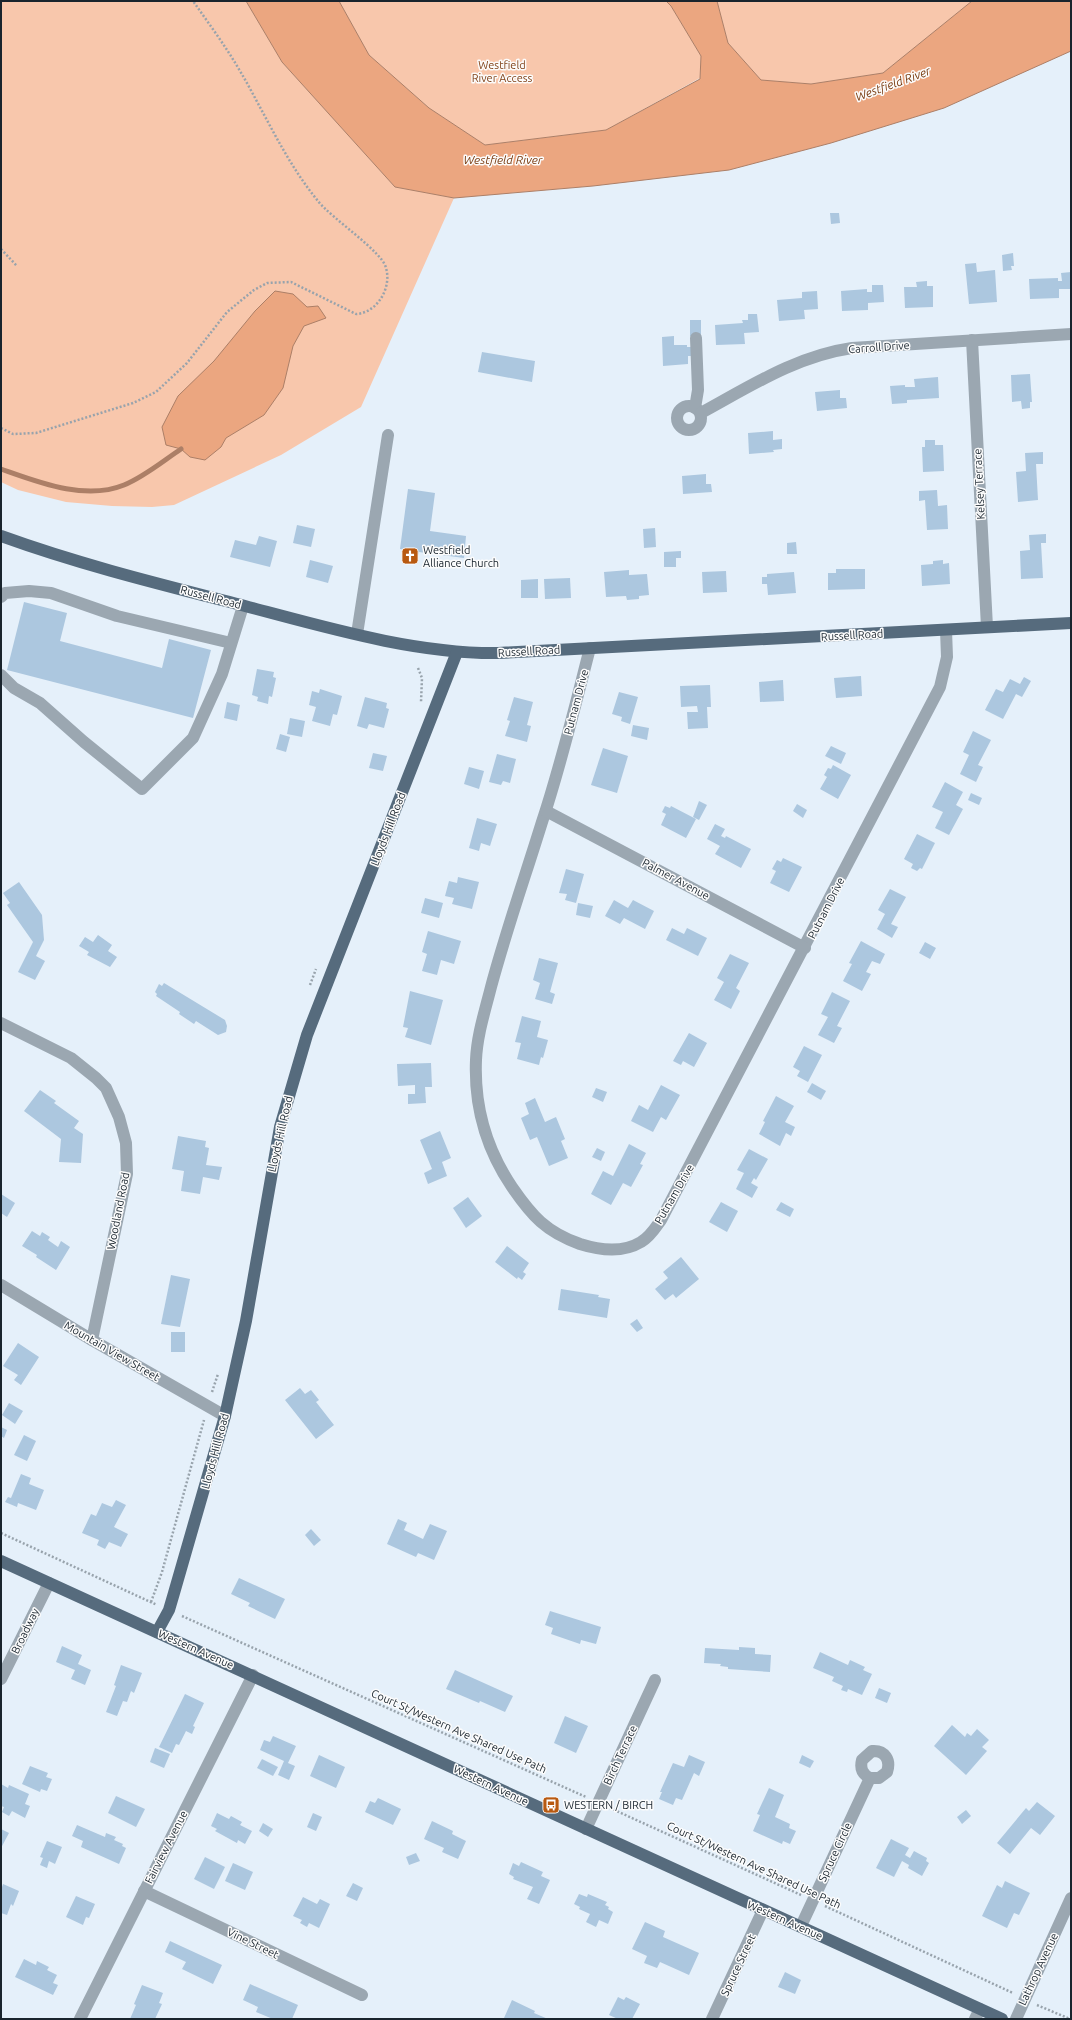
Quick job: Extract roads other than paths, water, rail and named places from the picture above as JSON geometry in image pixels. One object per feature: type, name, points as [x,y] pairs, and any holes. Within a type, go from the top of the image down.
[{"type":"main road","name":"Russell Road","points":[[1,536],[48,553],[103,569],[243,606],[357,634],[457,652],[498,653],[1071,623]]},
{"type":"main road","name":"Lloyds Hill Road","points":[[157,1632],[169,1610],[225,1416],[246,1321],[280,1127],[294,1075],[307,1035],[457,652]]},
{"type":"main road","name":"Western Avenue","points":[[1,1561],[253,1674],[586,1829],[801,1926],[977,2014],[1002,2019]]},
{"type":"street","name":"Carroll Drive","points":[[696,338],[698,410],[798,362],[824,353],[852,348],[1071,334]]},
{"type":"street","name":"Kelsey Terrace","points":[[972,340],[987,628]]},
{"type":"street","points":[[357,634],[388,435]]},
{"type":"street","points":[[1,597],[5,592],[29,591],[50,593],[118,616],[231,643]]},
{"type":"street","points":[[1,675],[14,688],[40,703],[84,742],[142,789],[193,738],[222,674],[243,606]]},
{"type":"street","name":"Putnam Drive","points":[[590,648],[546,811],[504,941],[481,1028],[476,1068],[481,1120],[495,1160],[524,1205],[536,1220],[553,1233],[583,1245],[608,1250],[631,1247],[642,1242],[649,1236],[665,1214],[940,687],[947,657],[946,630]]},
{"type":"street","name":"Palmer Avenue","points":[[546,811],[805,948]]},
{"type":"street","name":"Woodland Road","points":[[1,1023],[71,1058],[106,1088],[119,1117],[126,1143],[127,1174],[92,1340]]},
{"type":"street","name":"Mountain View Street","points":[[1,1285],[92,1340],[225,1416]]},
{"type":"street","name":"Broadway","points":[[1,1679],[49,1583]]},
{"type":"street","name":"Fairview Avenue","points":[[80,2019],[253,1674]]},
{"type":"street","name":"Birch Terrace","points":[[586,1829],[655,1680]]},
{"type":"street","name":"Spruce Circle","points":[[801,1926],[870,1778]]},
{"type":"street","name":"Vine Street","points":[[144,1891],[362,1995]]},
{"type":"street","name":"Lathrop Avenue","points":[[1016,2019],[1071,1898]]},
{"type":"street","name":"Spruce Street","points":[[712,2019],[763,1910]]},
{"type":"water","name":"Westfield River","points":[[246,1],[339,1],[369,55],[429,108],[485,145],[606,130],[700,79],[701,56],[671,6],[666,1],[717,1],[728,43],[761,80],[811,84],[883,73],[972,1],[1071,1],[1071,51],[944,108],[831,143],[729,170],[593,186],[454,198],[395,187],[282,62]]},
{"type":"water","points":[[275,291],[293,294],[307,307],[318,306],[326,318],[304,326],[293,346],[283,388],[264,415],[226,438],[221,447],[205,460],[190,457],[181,449],[166,445],[162,427],[178,396],[214,361],[255,311]]},
{"type":"waterway","points":[[1,469],[62,488],[94,491],[124,485],[139,478],[181,449]]},
{"type":"place","name":"Westfield Alliance Church","points":[[410,556]]},
{"type":"place","name":"WESTERN / BIRCH","points":[[551,1805]]},
{"type":"park label","name":"Westfield River Access","points":[[502,71]]}]
